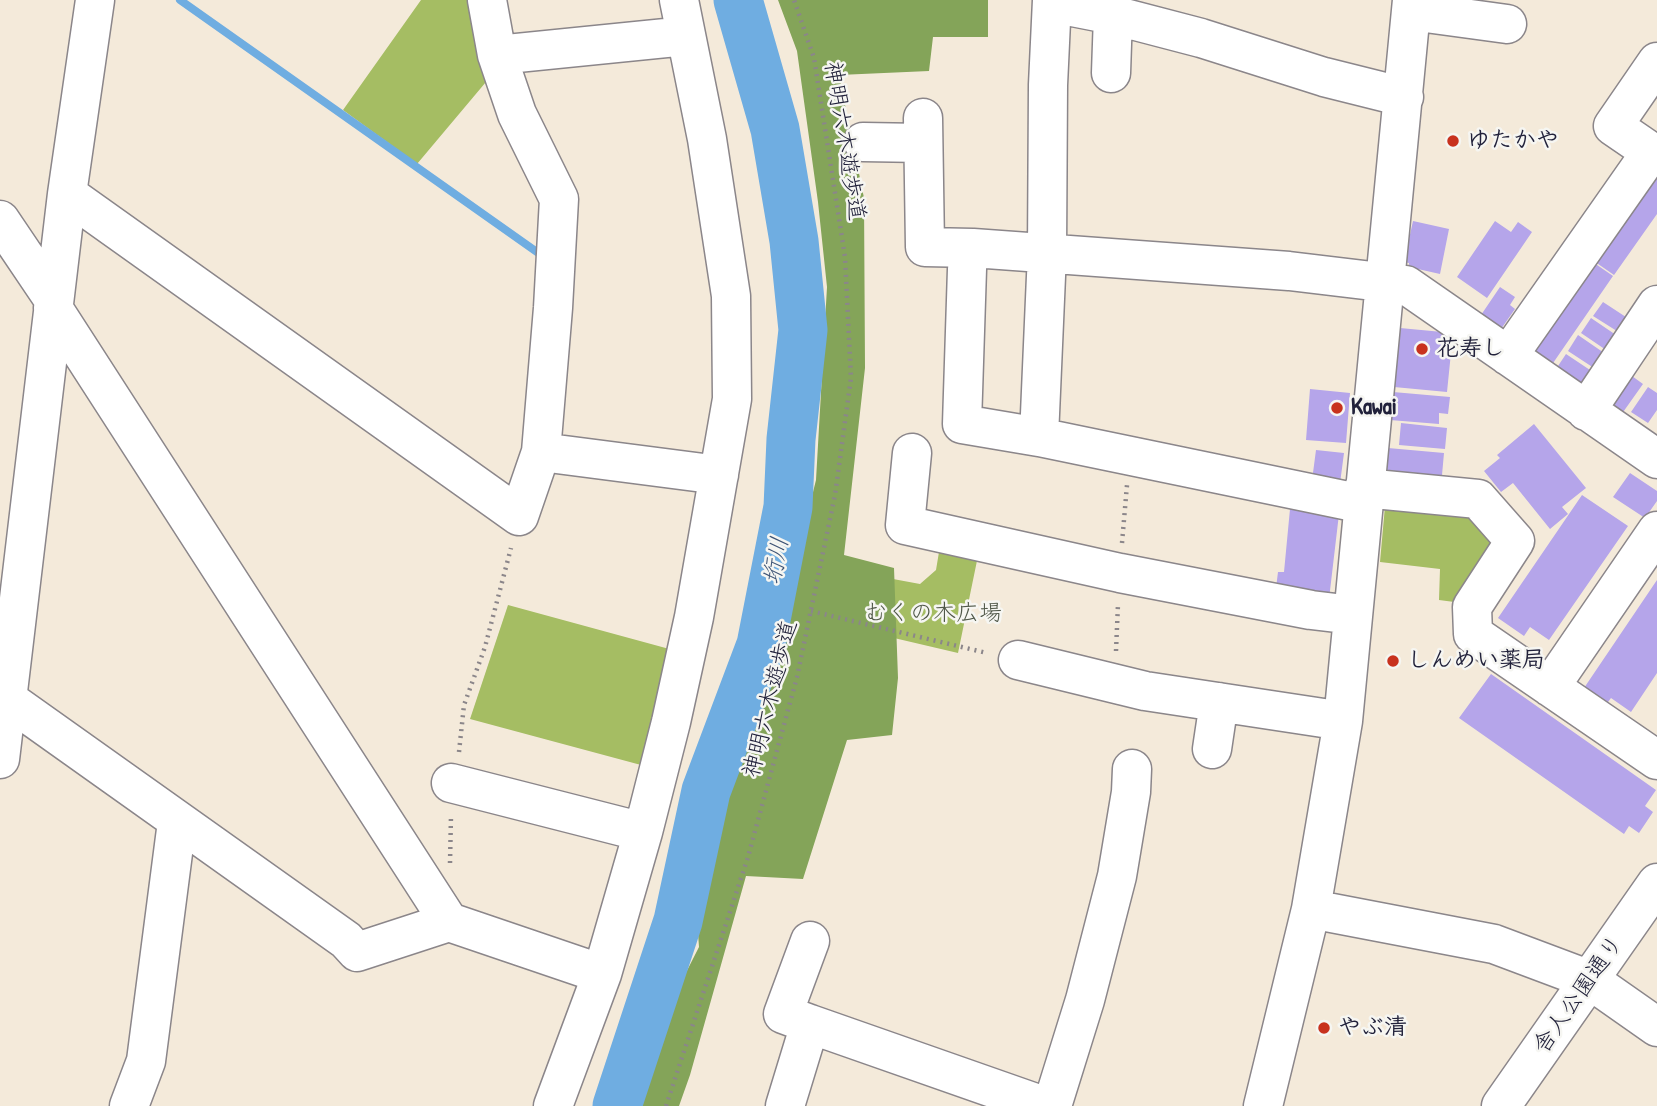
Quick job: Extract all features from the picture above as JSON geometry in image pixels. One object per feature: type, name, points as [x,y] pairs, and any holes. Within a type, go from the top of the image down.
[{"type":"street","points":[[0,759],[4,697],[67,194],[95,0]]},
{"type":"street","points":[[67,194],[519,516],[541,452],[559,199],[517,114],[497,55],[487,0]]},
{"type":"street","points":[[1039,437],[1052,1],[1201,38],[1324,77],[1404,97]]},
{"type":"street","points":[[1263,1106],[1311,909],[1343,721],[1412,6],[1507,24]]},
{"type":"street","points":[[1111,74],[1113,15]]},
{"type":"street","points":[[497,55],[682,18],[707,139],[731,296],[732,399],[694,617],[671,722],[602,974],[553,1106]]},
{"type":"street","points":[[1508,356],[1651,152],[1613,126],[1657,62]]},
{"type":"street","points":[[863,142],[923,131],[925,247],[1289,271],[1406,285],[1657,459]]},
{"type":"street","points":[[0,220],[449,922]]},
{"type":"street","points":[[967,269],[962,424],[1364,496],[1479,499],[1515,541],[1472,607],[1473,634],[1657,760]]},
{"type":"street","points":[[1586,411],[1657,305]]},
{"type":"street","points":[[541,452],[719,475]]},
{"type":"street","points":[[912,453],[905,525],[1119,573],[1311,610],[1353,615]]},
{"type":"street","points":[[1550,687],[1657,531]]},
{"type":"street","points":[[1018,660],[1145,691],[1343,721]]},
{"type":"street","points":[[4,697],[346,940],[357,952],[449,922],[602,974]]},
{"type":"street","points":[[1212,749],[1219,702]]},
{"type":"street","points":[[1052,1106],[1085,1000],[1117,876],[1131,792],[1132,769]]},
{"type":"street","points":[[451,783],[643,832]]},
{"type":"street","points":[[129,1106],[146,1061],[177,822]]},
{"type":"street","name":"舎人公園通り","points":[[1501,1106],[1657,883]]},
{"type":"street","points":[[1311,909],[1494,944],[1590,980],[1657,1027]]},
{"type":"street","points":[[810,941],[783,1014],[1044,1106]]},
{"type":"street","points":[[785,1106],[810,1024]]},
{"type":"path","name":"神明六木遊歩道","points":[[666,1106],[748,857],[797,677],[835,495],[851,377],[845,257],[814,58],[794,0]]},
{"type":"path","points":[[450,866],[451,783],[460,748],[464,705],[485,647],[519,516]]},
{"type":"path","points":[[811,611],[1018,660]]},
{"type":"green space","points":[[421,0],[476,0],[491,76],[417,164],[343,110]]},
{"type":"green space","points":[[778,0],[988,0],[988,37],[933,37],[929,71],[839,75],[864,198],[865,368],[844,555],[894,568],[898,678],[892,735],[847,740],[803,879],[746,876],[679,1106],[634,1106],[672,1000],[699,947],[695,893],[791,581],[816,480],[827,287],[797,51]]},
{"type":"green space","points":[[1386,495],[1473,504],[1504,541],[1462,603],[1439,600],[1440,569],[1380,562]]},
{"type":"green space","name":"むくの木広場","points":[[940,546],[979,551],[958,653],[813,619],[823,566],[920,584],[936,570]]},
{"type":"green space","points":[[508,605],[673,650],[641,765],[470,719]]},
{"type":"building","points":[[1648,171],[1657,177],[1657,214],[1614,275],[1588,257]]},
{"type":"building","points":[[1413,221],[1449,229],[1440,274],[1409,267],[1409,263],[1404,262]]},
{"type":"building","points":[[1495,221],[1511,232],[1518,222],[1532,232],[1487,298],[1457,277]]},
{"type":"building","points":[[1587,258],[1613,276],[1551,366],[1524,347]]},
{"type":"building","points":[[1500,287],[1515,297],[1510,305],[1515,309],[1501,329],[1481,315]]},
{"type":"building","points":[[1603,302],[1629,319],[1620,333],[1593,316]]},
{"type":"building","points":[[1591,318],[1616,335],[1606,350],[1581,333]]},
{"type":"building","points":[[1400,328],[1453,333],[1447,392],[1394,387]]},
{"type":"building","points":[[1578,335],[1610,357],[1600,372],[1568,351]]},
{"type":"building","points":[[1566,354],[1590,370],[1580,385],[1556,369]]},
{"type":"building","points":[[1625,371],[1643,384],[1621,415],[1609,408]]},
{"type":"building","points":[[1648,387],[1657,393],[1657,410],[1648,423],[1631,412]]},
{"type":"building","points":[[1310,389],[1350,393],[1346,443],[1306,440]]},
{"type":"building","points":[[1393,392],[1450,397],[1448,414],[1439,413],[1439,424],[1390,420]]},
{"type":"building","points":[[1401,423],[1447,428],[1445,449],[1399,445]]},
{"type":"building","points":[[1534,424],[1586,488],[1562,507],[1568,514],[1550,529],[1513,483],[1501,492],[1484,471],[1500,458],[1497,455]]},
{"type":"building","points":[[1388,448],[1444,453],[1441,486],[1385,481]]},
{"type":"building","points":[[1316,450],[1344,453],[1339,491],[1311,488]]},
{"type":"building","points":[[1630,473],[1657,491],[1657,501],[1645,518],[1613,497]]},
{"type":"building","points":[[1582,495],[1628,526],[1549,640],[1530,627],[1524,636],[1498,618]]},
{"type":"building","points":[[1290,509],[1339,514],[1329,599],[1275,596],[1278,572],[1284,572]]},
{"type":"building","points":[[1657,580],[1657,673],[1631,712],[1611,698],[1605,706],[1582,691]]},
{"type":"building","points":[[1491,674],[1656,790],[1645,806],[1653,812],[1639,833],[1629,826],[1624,834],[1459,718]]},
{"type":"waterway","points":[[180,0],[544,257]]},
{"type":"waterway","name":"垳川","points":[[617,1106],[678,921],[706,791],[761,645],[788,507],[791,439],[803,330],[794,241],[775,129],[738,0]]},
{"type":"place","name":"ゆたかや","points":[[1453,141]]},
{"type":"place","name":"花寿し","points":[[1422,349]]},
{"type":"place","name":"Kawai","points":[[1337,408]]},
{"type":"place","name":"しんめい薬局","points":[[1393,661]]},
{"type":"place","name":"やぶ清","points":[[1324,1028]]}]
